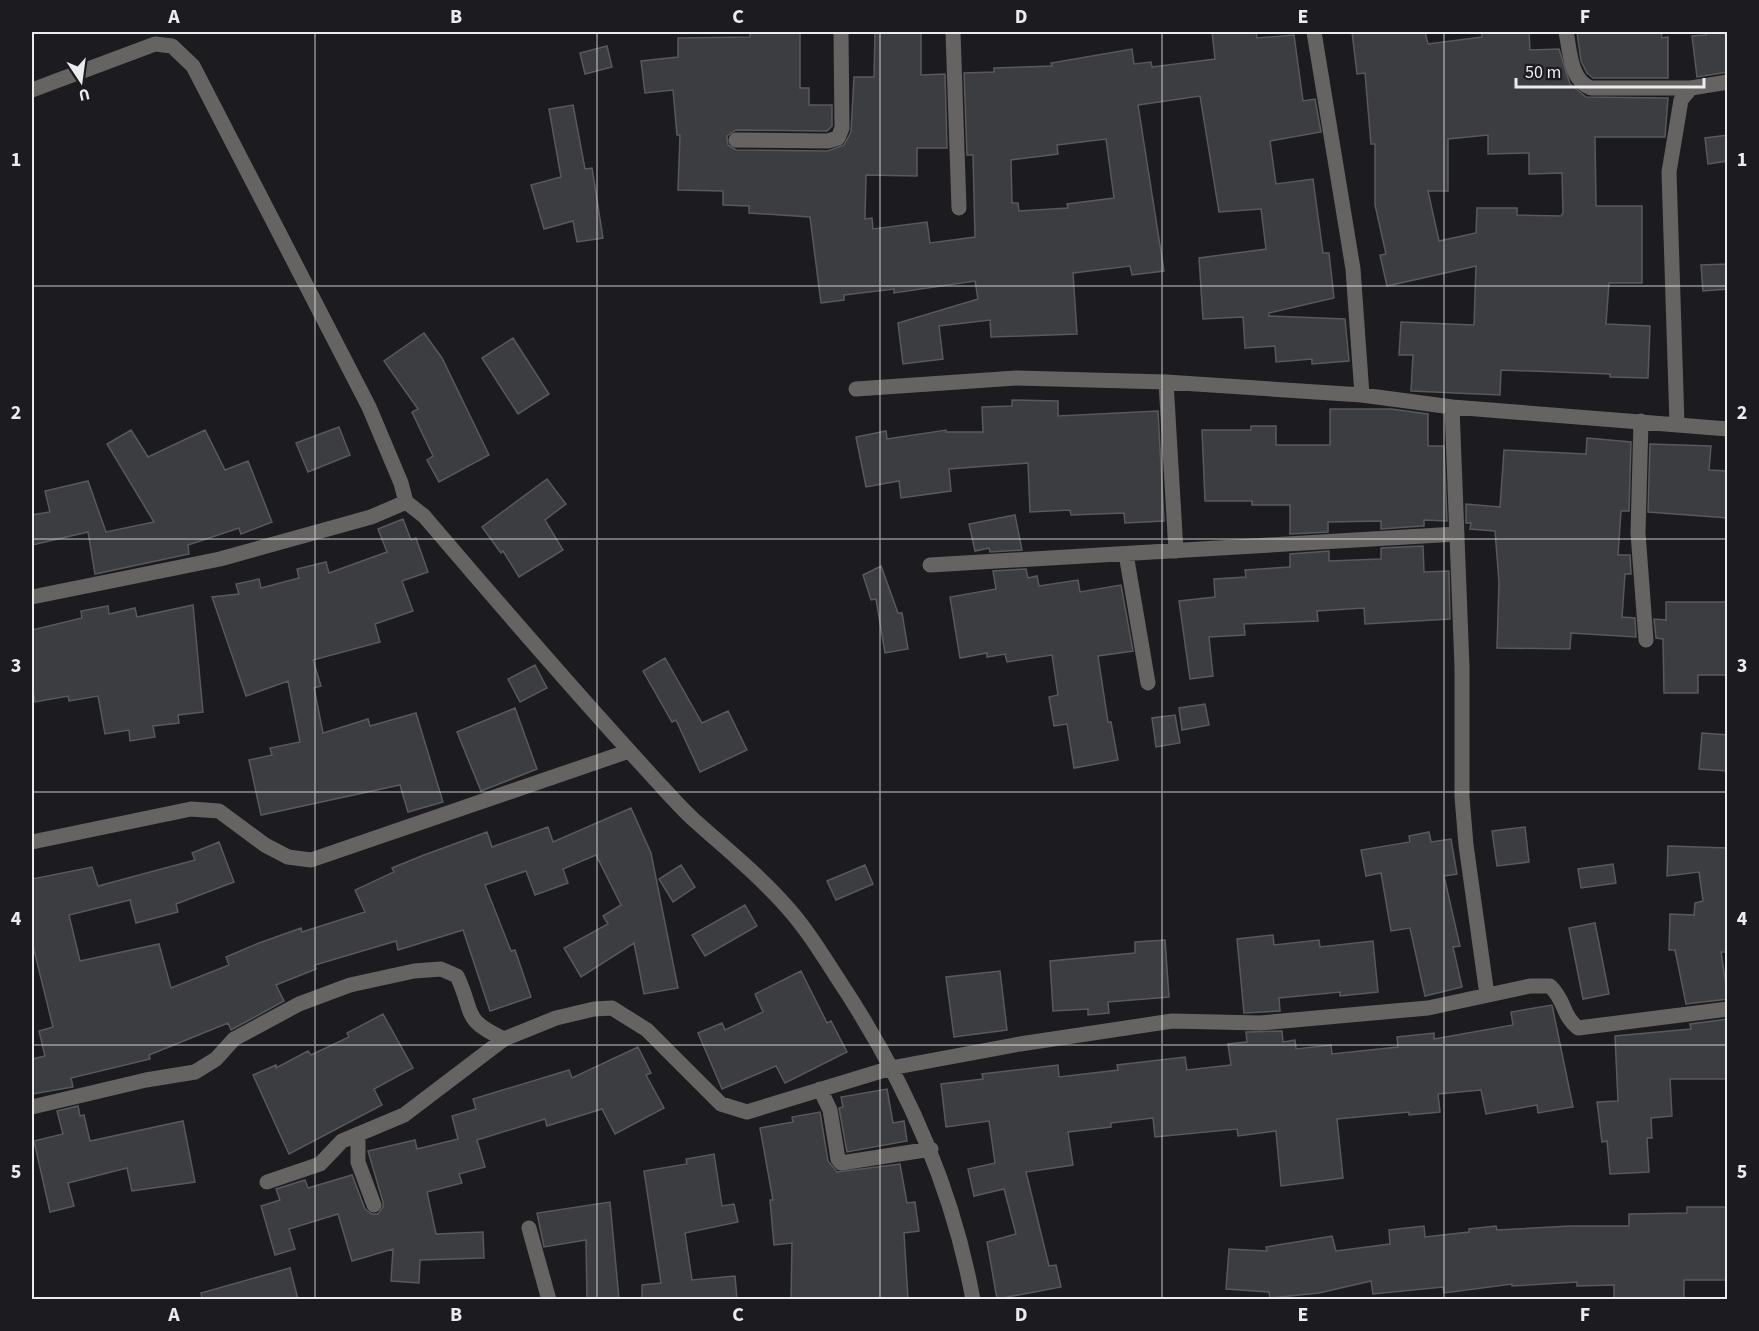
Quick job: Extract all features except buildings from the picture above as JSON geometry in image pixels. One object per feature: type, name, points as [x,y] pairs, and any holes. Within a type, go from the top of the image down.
[{"type":"street","points":[[736,140],[828,141],[838,138],[842,128],[841,32]]},
{"type":"street","points":[[953,32],[959,208]]},
{"type":"street","points":[[1314,32],[1353,269],[1362,395]]},
{"type":"street","points":[[1566,32],[1573,66],[1583,86],[1591,88],[1691,88],[1728,82]]},
{"type":"street","points":[[32,90],[155,44],[172,46],[193,66],[369,407],[401,483],[406,502],[424,516],[629,751],[692,818],[756,874],[788,907],[855,1005],[891,1068],[931,1149],[952,1209],[973,1299]]},
{"type":"street","points":[[1677,424],[1669,172],[1681,100],[1691,88]]},
{"type":"street","points":[[856,389],[1016,378],[1166,382],[1362,395],[1452,407],[1728,429]]},
{"type":"street","points":[[1166,382],[1176,551]]},
{"type":"street","points":[[1452,407],[1462,667],[1462,797],[1466,844],[1487,994]]},
{"type":"street","points":[[1641,421],[1638,533],[1646,640]]},
{"type":"street","points":[[32,597],[232,556],[371,517],[406,502]]},
{"type":"street","points":[[930,565],[1457,534]]},
{"type":"street","points":[[1126,554],[1148,683]]},
{"type":"street","points":[[32,843],[191,809],[219,811],[265,845],[288,857],[311,860],[629,751]]},
{"type":"street","points":[[32,1107],[146,1080],[195,1072],[216,1059],[234,1039],[299,1004],[350,986],[414,971],[441,969],[457,976],[465,992],[471,1019],[485,1030],[504,1039]]},
{"type":"street","points":[[267,1182],[320,1164],[342,1141],[375,1125],[404,1115],[504,1039],[556,1018],[594,1009],[612,1008],[647,1030],[714,1098],[729,1108],[747,1112],[891,1068],[1172,1021],[1271,1022],[1428,1008],[1530,986],[1550,986],[1561,996],[1566,1019],[1578,1028],[1728,1009]]},
{"type":"street","points":[[820,1089],[830,1110],[838,1160],[841,1163],[931,1149]]},
{"type":"street","points":[[358,1134],[356,1149],[358,1162],[374,1205]]},
{"type":"street","points":[[529,1228],[549,1299]]}]
